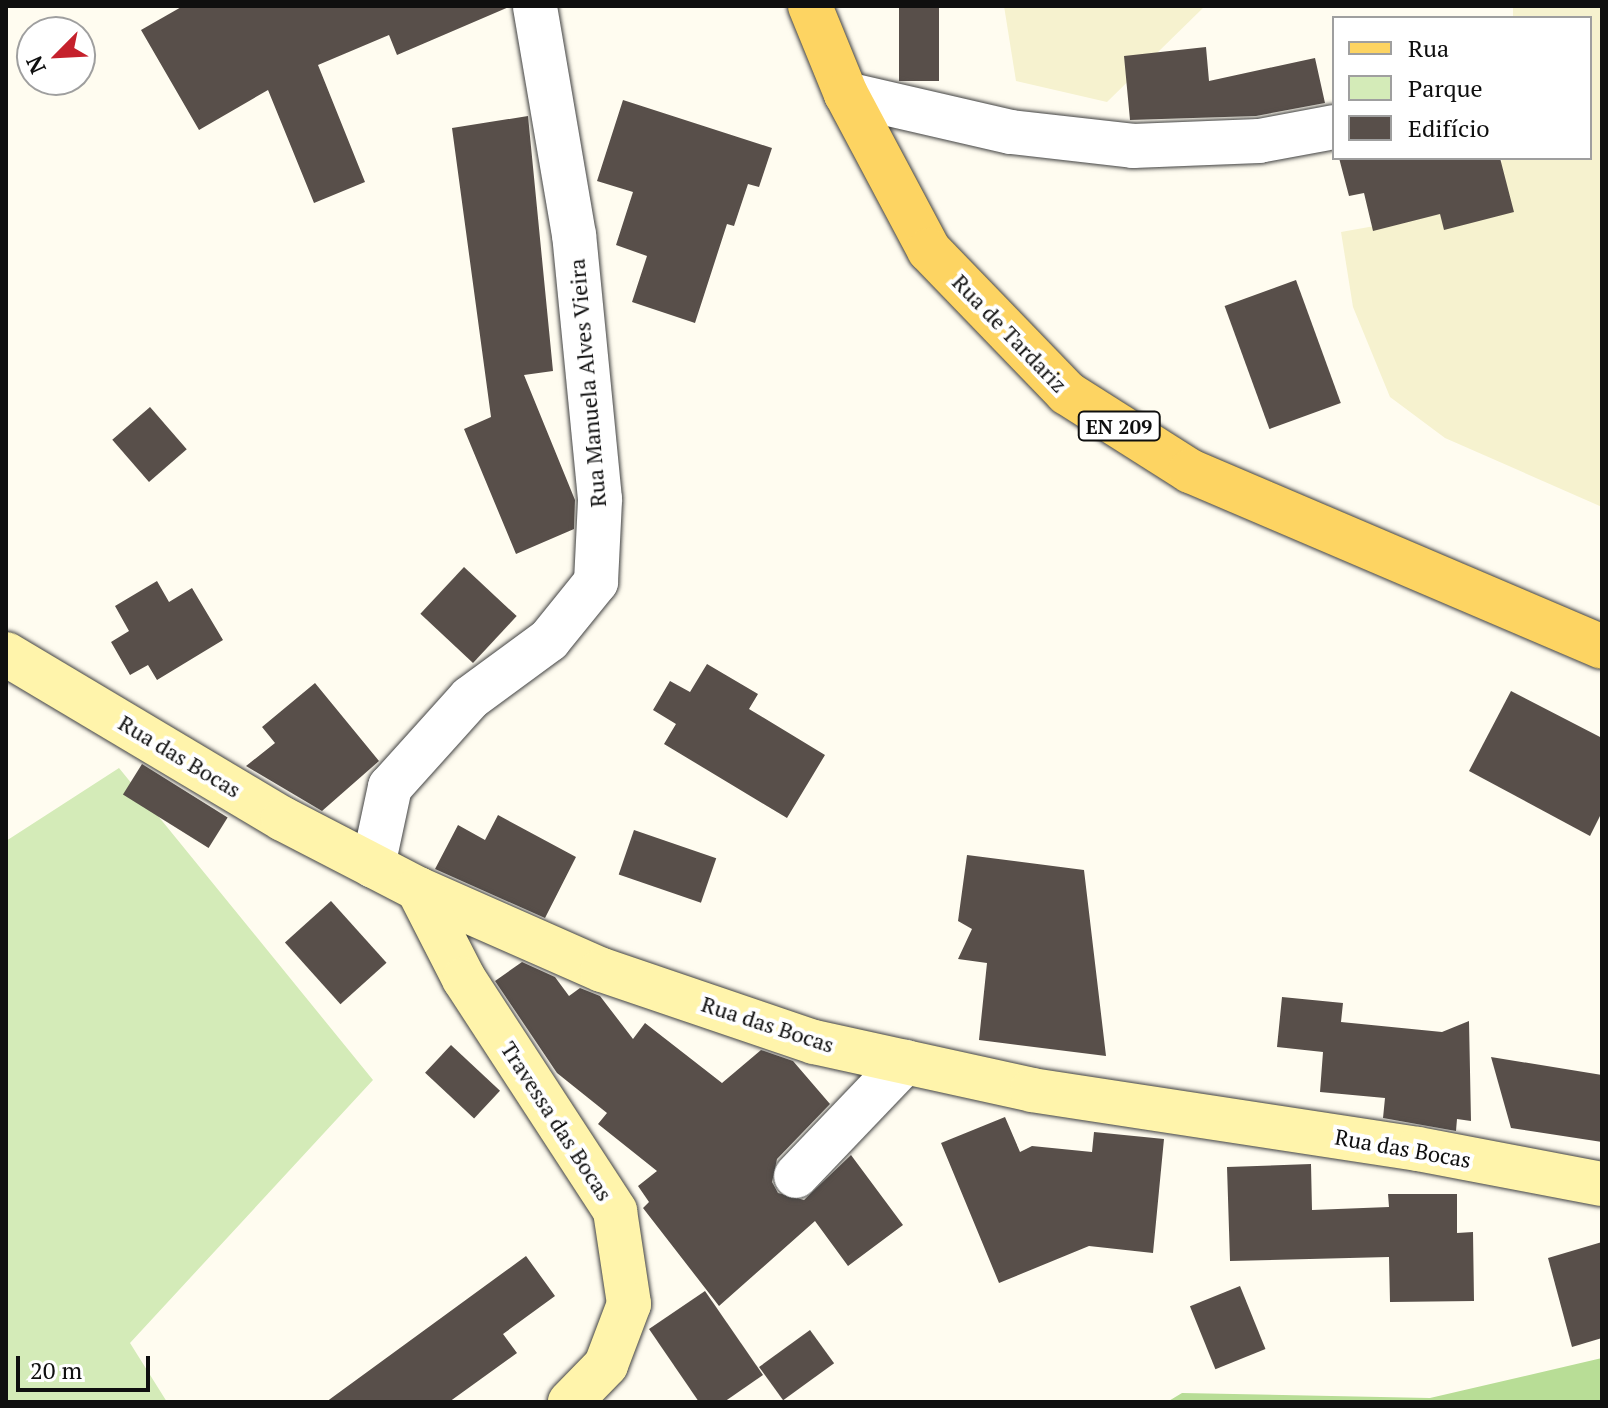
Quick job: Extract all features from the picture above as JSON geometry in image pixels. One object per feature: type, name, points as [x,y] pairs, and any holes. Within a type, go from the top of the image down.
[{"type":"main road","name":"Rua de Tardariz","points":[[806,7],[846,94],[929,250],[1067,393],[1190,471],[1602,647]]},
{"type":"street","name":"Rua Manuela Alves Vieira","points":[[373,866],[390,787],[470,698],[549,640],[596,582],[600,499],[574,235],[535,6]]},
{"type":"street","points":[[846,94],[1011,132],[1133,146],[1259,141],[1332,127]]},
{"type":"street","name":"Rua das Bocas","points":[[6,654],[418,889],[602,970],[814,1042],[1032,1090],[1418,1149],[1602,1184]]},
{"type":"street","name":"Travessa das Bocas","points":[[418,889],[464,979],[615,1211],[629,1304],[606,1365],[570,1402]]},
{"type":"street","points":[[796,1176],[905,1062]]},
{"type":"shaded area","points":[[1004,6],[1205,6],[1107,102],[1016,81]]},
{"type":"shaded area","points":[[1513,6],[1602,6],[1602,507],[1445,438],[1390,397],[1353,307],[1341,232],[1436,215],[1498,180],[1502,160],[1592,160],[1592,16],[1513,16]]},
{"type":"green space","points":[[119,768],[373,1080],[130,1343],[167,1402],[6,1402],[6,841]]},
{"type":"green space","points":[[1602,1358],[1602,1402],[1167,1402],[1182,1393],[1430,1398]]},
{"type":"building","points":[[183,6],[511,6],[397,55],[389,35],[318,65],[365,182],[314,203],[268,90],[199,130],[141,30]]},
{"type":"building","points":[[899,6],[939,6],[939,81],[899,81]]},
{"type":"building","points":[[1206,47],[1209,81],[1315,58],[1325,103],[1256,116],[1130,120],[1124,56]]},
{"type":"building","points":[[623,100],[772,148],[759,187],[748,184],[734,226],[727,224],[695,323],[632,302],[647,256],[616,245],[633,192],[597,181]]},
{"type":"building","points":[[528,116],[553,371],[524,375],[575,500],[574,529],[516,554],[464,429],[491,417],[452,128]]},
{"type":"building","points":[[1340,160],[1501,160],[1514,212],[1444,230],[1440,214],[1373,231],[1364,193],[1349,196]]},
{"type":"building","points":[[1296,280],[1341,403],[1269,429],[1225,306]]},
{"type":"building","points":[[150,407],[187,449],[149,482],[112,440]]},
{"type":"building","points":[[464,567],[517,616],[473,663],[420,614]]},
{"type":"building","points":[[157,581],[169,602],[192,588],[223,640],[157,680],[148,665],[130,675],[111,642],[129,631],[115,606]]},
{"type":"building","points":[[707,664],[758,694],[749,709],[825,755],[787,818],[664,744],[676,724],[653,710],[670,681],[690,692]]},
{"type":"building","points":[[315,683],[379,761],[322,811],[246,766],[275,743],[262,727]]},
{"type":"building","points":[[1511,691],[1602,738],[1602,812],[1590,836],[1469,771]]},
{"type":"building","points":[[142,764],[228,818],[209,848],[123,795]]},
{"type":"building","points":[[498,815],[576,857],[545,918],[435,869],[458,825],[485,840]]},
{"type":"building","points":[[634,830],[716,858],[701,903],[619,874]]},
{"type":"building","points":[[967,855],[1084,870],[1106,1056],[979,1040],[987,963],[958,959],[972,929],[958,921]]},
{"type":"building","points":[[331,901],[387,963],[340,1004],[285,942]]},
{"type":"building","points":[[522,962],[555,977],[569,996],[580,988],[600,996],[633,1039],[645,1023],[722,1083],[761,1050],[793,1061],[830,1104],[777,1159],[772,1182],[778,1193],[804,1200],[851,1155],[903,1225],[848,1266],[815,1221],[719,1306],[643,1208],[649,1202],[638,1186],[657,1171],[598,1124],[607,1113],[557,1073],[495,981]]},
{"type":"building","points":[[1282,997],[1343,1003],[1341,1022],[1442,1032],[1469,1021],[1471,1121],[1457,1119],[1456,1131],[1383,1118],[1385,1098],[1320,1092],[1323,1052],[1277,1047]]},
{"type":"building","points":[[451,1045],[500,1091],[474,1118],[425,1073]]},
{"type":"building","points":[[1491,1057],[1602,1075],[1602,1142],[1511,1128]]},
{"type":"building","points":[[1005,1117],[1020,1152],[1032,1146],[1092,1152],[1094,1132],[1164,1139],[1153,1253],[1089,1246],[999,1283],[941,1143]]},
{"type":"building","points":[[1311,1164],[1312,1210],[1389,1207],[1388,1194],[1457,1194],[1457,1233],[1473,1232],[1474,1301],[1390,1302],[1389,1257],[1230,1261],[1227,1167]]},
{"type":"building","points":[[1602,1242],[1602,1338],[1572,1347],[1548,1258]]},
{"type":"building","points":[[526,1256],[555,1296],[503,1334],[517,1353],[449,1402],[326,1402]]},
{"type":"building","points":[[1240,1286],[1265,1349],[1215,1369],[1190,1306]]},
{"type":"building","points":[[705,1291],[763,1375],[724,1402],[699,1402],[649,1329]]},
{"type":"building","points":[[810,1330],[834,1363],[783,1400],[759,1367]]}]
